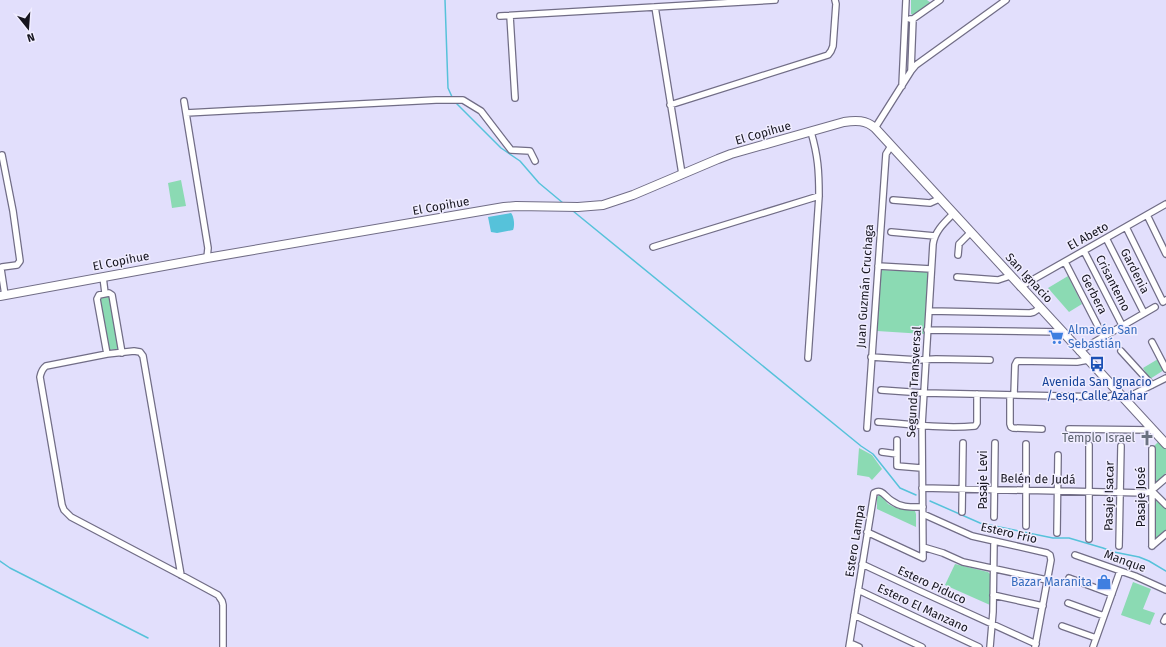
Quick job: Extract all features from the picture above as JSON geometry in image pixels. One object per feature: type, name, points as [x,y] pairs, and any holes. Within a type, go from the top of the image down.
[{"type":"main road","name":"El Copihue","points":[[2,295],[504,207],[578,207],[603,205],[633,195],[718,158],[844,122],[855,120],[866,122],[875,128]]},
{"type":"main road","name":"San Ignacio","points":[[875,128],[1020,288],[1166,444]]},
{"type":"street","points":[[500,16],[775,0]]},
{"type":"street","points":[[670,105],[828,55],[833,46],[835,0]]},
{"type":"street","points":[[902,86],[906,0]]},
{"type":"street","points":[[875,128],[911,71],[919,63],[1006,0]]},
{"type":"street","points":[[905,18],[913,19],[936,1]]},
{"type":"street","points":[[655,7],[682,174]]},
{"type":"street","points":[[510,16],[515,98]]},
{"type":"street","points":[[911,71],[913,19]]},
{"type":"street","points":[[186,113],[463,100],[481,111],[511,150],[530,151],[535,161]]},
{"type":"street","points":[[184,101],[208,248],[207,258]]},
{"type":"street","points":[[808,358],[820,175],[818,154],[811,132]]},
{"type":"street","name":"Juan Guzmán Cruchaga","points":[[867,428],[886,154],[890,146]]},
{"type":"street","points":[[2,155],[13,211],[20,261],[17,264],[0,269],[2,295]]},
{"type":"street","points":[[653,247],[819,196]]},
{"type":"street","points":[[892,200],[930,203],[939,199]]},
{"type":"street","name":"El Abeto","points":[[1020,288],[1166,204]]},
{"type":"street","name":"Segunda Transversal","points":[[868,532],[923,558],[921,468],[922,425],[933,244],[935,236],[942,225],[953,214]]},
{"type":"street","points":[[1147,215],[1166,254]]},
{"type":"street","points":[[1126,227],[1165,301]]},
{"type":"street","points":[[891,232],[935,236]]},
{"type":"street","points":[[958,255],[959,244],[970,233]]},
{"type":"street","name":"Gardenia","points":[[1106,238],[1144,313]]},
{"type":"street","name":"Crisantemo","points":[[1084,251],[1122,325]]},
{"type":"street","name":"Gerbera","points":[[1065,262],[1103,336]]},
{"type":"street","points":[[878,266],[931,269]]},
{"type":"street","points":[[957,277],[998,280],[1010,276]]},
{"type":"street","points":[[102,277],[105,293]]},
{"type":"street","points":[[107,354],[98,299],[100,295],[105,293],[112,295],[122,353]]},
{"type":"street","points":[[1079,351],[1155,306]]},
{"type":"street","points":[[928,311],[1028,313],[1034,312],[1040,308]]},
{"type":"street","points":[[927,330],[1062,332]]},
{"type":"street","points":[[1152,342],[1166,369]]},
{"type":"street","points":[[181,575],[144,358],[141,353],[138,351],[107,354],[46,366],[40,377],[64,510],[71,517],[218,595],[223,605],[223,647]]},
{"type":"street","points":[[1121,351],[1152,385]]},
{"type":"street","points":[[871,357],[990,360]]},
{"type":"street","points":[[1042,429],[1011,427],[1012,395],[1015,365],[1017,361],[1077,362],[1088,360]]},
{"type":"street","points":[[881,390],[924,393],[1122,397],[1166,378]]},
{"type":"street","points":[[878,422],[929,426],[973,427],[977,423],[978,394]]},
{"type":"street","points":[[1069,429],[1153,430]]},
{"type":"street","points":[[897,440],[897,466],[921,468]]},
{"type":"street","points":[[962,512],[963,443]]},
{"type":"street","name":"Pasaje Levi","points":[[994,517],[995,444]]},
{"type":"street","points":[[1026,444],[1026,526]]},
{"type":"street","points":[[1089,445],[1089,539]]},
{"type":"street","name":"Pasaje Isacar","points":[[1119,546],[1121,446]]},
{"type":"street","name":"Pasaje José","points":[[1152,449],[1152,546],[1166,534]]},
{"type":"street","points":[[882,452],[897,454]]},
{"type":"street","points":[[1057,533],[1058,455]]},
{"type":"street","points":[[1166,478],[1152,491],[1166,505]]},
{"type":"street","name":"Belén de Judá","points":[[922,488],[1146,493],[1152,491]]},
{"type":"street","name":"Estero Lampa","points":[[849,645],[874,492],[881,492],[900,506],[923,507]]},
{"type":"street","name":"Estero Frio","points":[[923,514],[969,535],[1047,553],[1050,555],[1051,559],[1036,646]]},
{"type":"street","points":[[990,647],[994,542]]},
{"type":"street","points":[[923,547],[944,553],[963,562],[1047,580]]},
{"type":"street","name":"Manque","points":[[1075,556],[1150,582],[1166,590]]},
{"type":"street","name":"Estero Piduco","points":[[862,564],[1036,646]]},
{"type":"street","points":[[1093,647],[1120,571]]},
{"type":"street","points":[[1069,578],[1112,594]]},
{"type":"street","name":"Estero El Manzano","points":[[858,590],[979,647]]},
{"type":"street","points":[[993,595],[1043,606]]},
{"type":"street","points":[[1068,603],[1104,616]]},
{"type":"street","points":[[854,615],[914,645],[922,647]]},
{"type":"street","points":[[1062,626],[1096,638]]},
{"type":"street","points":[[849,645],[858,647]]},
{"type":"green space","points":[[911,0],[927,0],[931,3],[913,15],[911,14]]},
{"type":"green space","points":[[181,180],[186,206],[172,208],[168,183]]},
{"type":"green space","points":[[881,270],[928,272],[924,334],[877,331]]},
{"type":"green space","points":[[1068,276],[1082,304],[1069,312],[1048,288]]},
{"type":"green space","points":[[109,296],[118,349],[108,350],[100,298]]},
{"type":"green space","points":[[1158,359],[1164,370],[1150,379],[1143,368]]},
{"type":"green space","points":[[1159,441],[1166,449],[1166,473],[1155,484],[1152,448]]},
{"type":"green space","points":[[859,448],[872,455],[882,469],[872,480],[869,477],[857,475]]},
{"type":"green space","points":[[1155,494],[1166,507],[1166,530],[1153,541]]},
{"type":"green space","points":[[881,495],[888,504],[896,508],[915,511],[916,527],[877,509],[877,497]]},
{"type":"green space","points":[[955,564],[988,572],[991,575],[990,605],[945,585]]},
{"type":"green space","points":[[1133,582],[1151,589],[1143,609],[1155,613],[1150,625],[1121,615]]},
{"type":"water","points":[[511,213],[514,221],[513,230],[497,233],[491,232],[488,217]]},
{"type":"waterway","points":[[445,0],[448,88],[453,99]]},
{"type":"waterway","points":[[455,102],[501,148],[520,161],[539,183],[563,203]]},
{"type":"waterway","points":[[573,211],[861,446],[873,454],[900,488],[916,495]]},
{"type":"waterway","points":[[930,501],[980,523],[1053,538],[1069,538],[1114,552],[1139,557],[1166,571]]},
{"type":"waterway","points":[[0,561],[10,568],[148,638]]},
{"type":"place","name":"Almacén San Sebastián","points":[[1056,337]]},
{"type":"place","name":"Avenida San Ignacio / esq. Calle Azahar","points":[[1097,364]]},
{"type":"place","name":"Templo Israel","points":[[1147,438]]},
{"type":"place","name":"Bazar Maranita","points":[[1104,582]]}]
